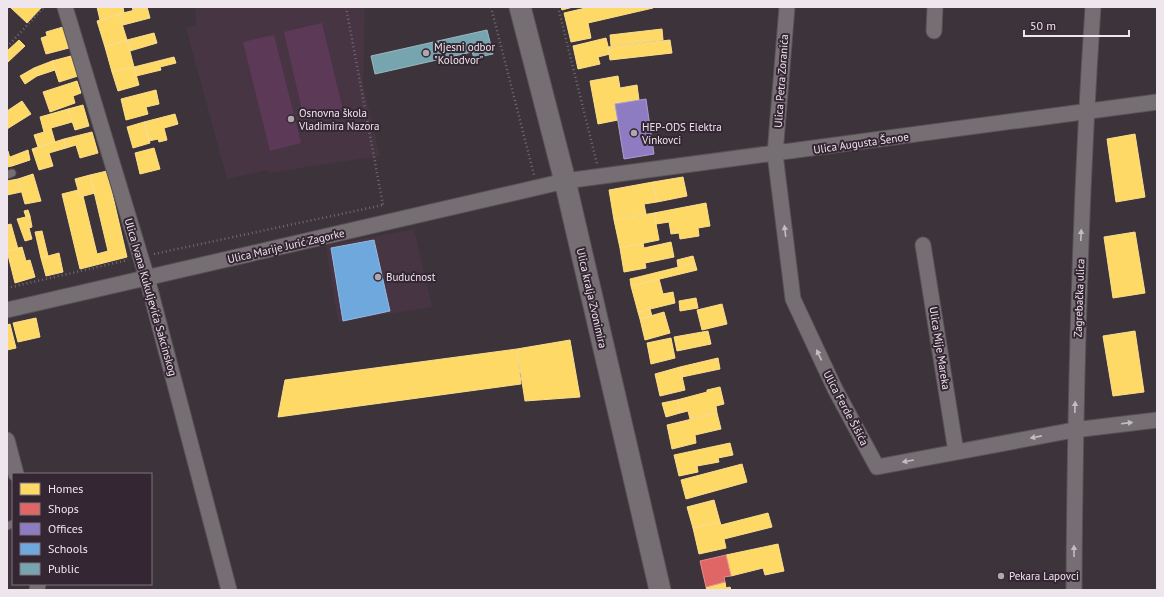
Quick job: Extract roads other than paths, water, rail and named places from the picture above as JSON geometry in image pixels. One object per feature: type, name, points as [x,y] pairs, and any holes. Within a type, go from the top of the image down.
[{"type":"main road","name":"Ulica kralja Zvonimira","points":[[520,7],[565,181],[660,590]]},
{"type":"street","name":"Ulica Ivana Kukuljevića Sakcinskog","points":[[65,7],[147,278],[229,590]]},
{"type":"street","name":"Ulica Petra Zoranića","points":[[775,154],[787,7]]},
{"type":"street","points":[[934,32],[935,7]]},
{"type":"street","name":"Zagrebačka ulica","points":[[1074,590],[1074,430],[1086,112],[1093,7]]},
{"type":"street","name":"Ulica Augusta Šenoe","points":[[565,181],[1157,102]]},
{"type":"street","name":"Ulica Ferde Šišića","points":[[775,154],[793,300],[835,389],[877,466],[1074,430],[1157,420]]},
{"type":"street","name":"Ulica Marije Jurić Zagorke","points":[[7,310],[565,181]]},
{"type":"street","name":"Ulica Mije Mareka","points":[[923,245],[956,452]]},
{"type":"street","points":[[7,440],[16,473]]},
{"type":"place","name":"Mjesni odbor \"Kolodvor\"","points":[[426,53]]},
{"type":"place","name":"Osnovna škola Vladimira Nazora","points":[[291,119]]},
{"type":"place","name":"HEP-ODS Elektra Vinkovci","points":[[634,133]]},
{"type":"place","name":"Budućnost","points":[[378,277]]},
{"type":"place","name":"Pekara Lapovci","points":[[1001,576]]}]
